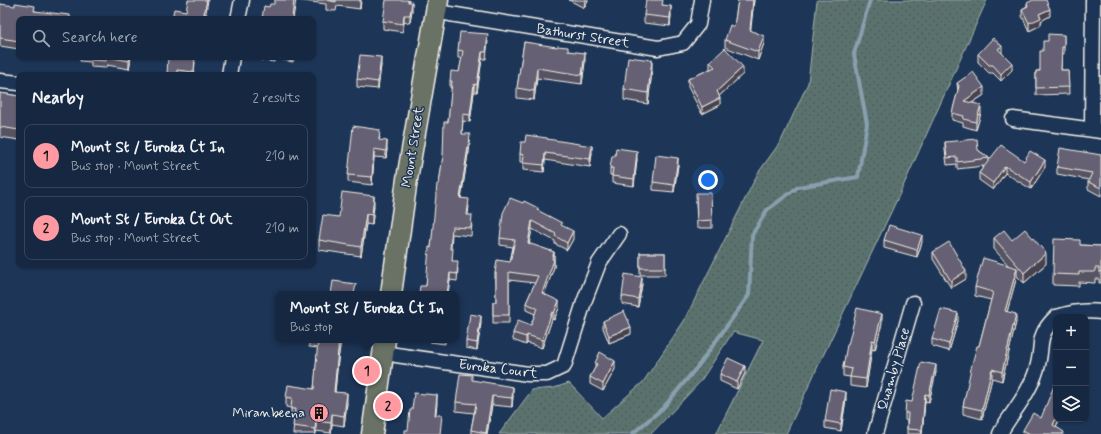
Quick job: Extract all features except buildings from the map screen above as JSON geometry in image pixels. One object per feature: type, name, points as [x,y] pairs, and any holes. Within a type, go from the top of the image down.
[{"type":"highway","name":"Mount Street","points":[[391,291],[407,179],[437,5]]},
{"type":"highway","points":[[372,434],[384,346]]},
{"type":"street","points":[[239,16],[242,0]]},
{"type":"street","name":"Bathurst Street","points":[[437,5],[450,14],[658,48],[683,43],[698,24],[702,0]]},
{"type":"street","points":[[1013,119],[1096,130],[1093,0]]},
{"type":"street","points":[[230,72],[232,60]]},
{"type":"street","points":[[0,81],[16,83]]},
{"type":"street","name":"Euroka Court","points":[[384,346],[396,355],[528,374],[547,374],[564,366],[584,302],[599,263],[619,234]]},
{"type":"street","name":"Quamby Place","points":[[875,434],[913,303]]},
{"type":"street","points":[[1066,314],[1072,312],[1101,312]]},
{"type":"street","points":[[1000,434],[1002,428],[1029,387],[1037,368],[1040,341],[1047,327],[1053,321]]},
{"type":"green space","points":[[817,0],[987,0],[901,191],[786,434],[716,434],[763,340],[733,332],[700,382],[651,434],[499,434],[532,390],[554,388],[569,383],[602,418],[643,382],[684,321],[758,173],[781,141],[808,83]]},
{"type":"waterway","points":[[632,434],[663,408],[698,366],[749,295],[752,235],[767,210],[798,187],[858,177],[867,124],[854,54],[870,0]]},
{"type":"place","name":"Mount St / Euroka Ct In","points":[[367,371]]},
{"type":"place","name":"Mount St / Euroka Ct Out","points":[[388,406]]},
{"type":"place","name":"Miranbeena","points":[[319,413]]}]
